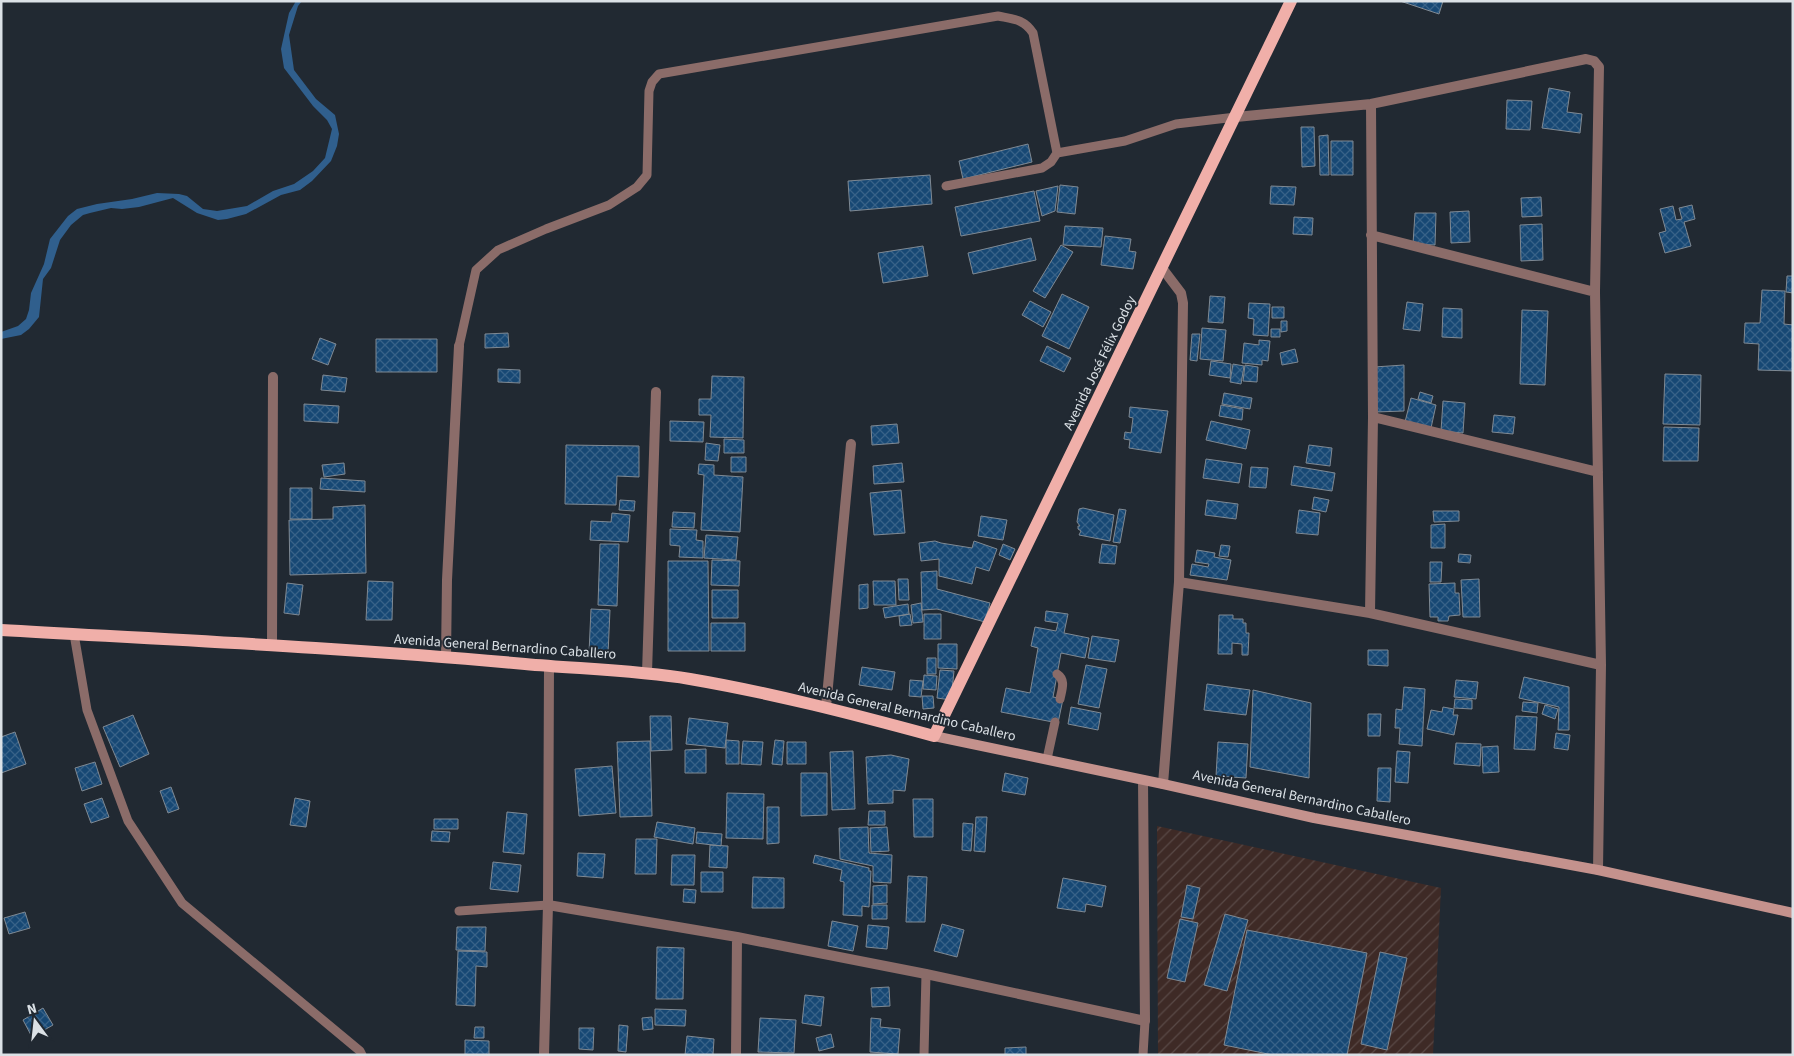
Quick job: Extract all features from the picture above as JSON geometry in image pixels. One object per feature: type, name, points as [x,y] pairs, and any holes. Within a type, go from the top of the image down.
[{"type":"main road","name":"Avenida José Félix Godoy","points":[[934,736],[1291,1]]},
{"type":"main road","name":"Avenida General Bernardino Caballero","points":[[1,630],[446,657],[618,670],[690,679],[826,707],[934,736],[1314,818],[1598,870],[1793,913]]},
{"type":"street","points":[[1236,117],[1370,104],[1586,59],[1594,60],[1598,67],[1595,292],[1601,666],[1598,870]]},
{"type":"street","points":[[1370,104],[1373,417],[1370,613]]},
{"type":"street","points":[[1371,235],[1595,292]]},
{"type":"street","points":[[1162,268],[1181,293],[1182,303],[1179,582],[1163,784]]},
{"type":"street","points":[[446,657],[447,580],[460,346]]},
{"type":"street","points":[[272,645],[273,377]]},
{"type":"street","points":[[647,673],[656,392]]},
{"type":"street","points":[[1373,417],[1598,472]]},
{"type":"street","points":[[826,707],[851,444]]},
{"type":"street","points":[[1179,582],[1370,613],[1601,666]]},
{"type":"street","points":[[544,1055],[548,905],[549,666]]},
{"type":"street","points":[[548,905],[737,937],[926,974],[1145,1021],[1143,780]]},
{"type":"street","points":[[736,1055],[737,937]]},
{"type":"lane","points":[[460,346],[476,270],[498,250],[546,228],[608,205],[638,187],[647,175],[649,91],[652,82],[659,74],[998,16],[1020,20],[1028,24],[1033,33],[1056,153],[1051,162],[1042,168],[946,186]]},
{"type":"lane","points":[[1056,153],[1125,141],[1176,124],[1236,117]]},
{"type":"lane","points":[[74,634],[86,710],[128,821],[182,903],[360,1051],[362,1055]]},
{"type":"lane","points":[[1057,674],[1063,681],[1060,699]]},
{"type":"lane","points":[[1047,759],[1055,722]]},
{"type":"lane","points":[[459,911],[548,905]]},
{"type":"lane","points":[[924,1055],[926,974]]},
{"type":"lane","points":[[1143,1055],[1145,1021]]},
{"type":"shaded area","points":[[1157,826],[1441,888],[1433,1055],[1158,1055]]},
{"type":"water","points":[[296,1],[302,1],[298,6],[289,35],[294,70],[316,99],[335,115],[339,134],[331,161],[312,181],[300,190],[281,195],[246,214],[227,219],[218,220],[197,213],[173,198],[139,207],[111,208],[83,215],[71,225],[60,240],[51,268],[43,279],[39,317],[21,335],[1,339],[1,332],[18,326],[26,319],[31,293],[44,264],[50,239],[68,216],[77,209],[157,193],[187,196],[203,209],[217,211],[247,206],[273,191],[294,184],[313,171],[325,158],[332,129],[327,120],[313,106],[284,68],[281,49],[289,13]]},
{"type":"building","points":[[1400,1],[1443,1],[1439,14]]},
{"type":"building","points":[[1549,88],[1570,92],[1567,112],[1582,114],[1580,133],[1542,128]]},
{"type":"building","points":[[1507,100],[1532,101],[1530,130],[1506,129]]},
{"type":"building","points":[[1301,127],[1314,127],[1315,166],[1302,167]]},
{"type":"building","points":[[1328,135],[1329,175],[1320,175],[1319,136]]},
{"type":"building","points":[[1331,141],[1353,141],[1353,175],[1331,175]]},
{"type":"building","points":[[1028,144],[1032,162],[963,179],[959,161]]},
{"type":"building","points":[[930,175],[932,204],[850,211],[848,181]]},
{"type":"building","points":[[1060,185],[1078,187],[1075,214],[1057,212]]},
{"type":"building","points":[[1058,186],[1055,211],[1042,216],[1036,191]]},
{"type":"building","points":[[1271,186],[1296,187],[1294,205],[1270,204]]},
{"type":"building","points":[[1034,191],[1040,221],[961,236],[955,207]]},
{"type":"building","points":[[1541,197],[1542,216],[1522,217],[1521,198]]},
{"type":"building","points":[[1692,205],[1695,219],[1684,222],[1691,246],[1665,253],[1659,233],[1666,231],[1660,209],[1673,206],[1676,220],[1682,219],[1679,208]]},
{"type":"building","points":[[1469,211],[1470,242],[1451,243],[1450,212]]},
{"type":"building","points":[[1415,213],[1436,213],[1435,245],[1413,244]]},
{"type":"building","points":[[1294,217],[1313,218],[1312,235],[1293,234]]},
{"type":"building","points":[[1542,224],[1543,260],[1521,261],[1520,225]]},
{"type":"building","points":[[1065,226],[1103,228],[1101,247],[1063,245]]},
{"type":"building","points":[[1105,236],[1131,239],[1129,251],[1136,252],[1133,269],[1101,265]]},
{"type":"building","points":[[1031,238],[1036,260],[973,274],[968,253]]},
{"type":"building","points":[[1061,245],[1073,252],[1045,298],[1033,291]]},
{"type":"building","points":[[923,246],[928,276],[883,283],[878,253]]},
{"type":"building","points":[[1787,276],[1793,276],[1793,293],[1786,292]]},
{"type":"building","points":[[1762,290],[1785,291],[1784,324],[1793,325],[1793,371],[1758,370],[1759,344],[1744,343],[1745,323],[1760,323]]},
{"type":"building","points":[[1062,294],[1089,307],[1069,349],[1042,336]]},
{"type":"building","points":[[1210,296],[1225,297],[1223,323],[1208,322]]},
{"type":"building","points":[[1030,301],[1051,312],[1043,327],[1022,315]]},
{"type":"building","points":[[1407,302],[1423,304],[1420,331],[1403,329]]},
{"type":"building","points":[[1249,303],[1270,304],[1268,336],[1253,335],[1254,319],[1248,318]]},
{"type":"building","points":[[1272,307],[1284,307],[1284,318],[1272,318]]},
{"type":"building","points":[[1443,308],[1462,309],[1462,338],[1442,337]]},
{"type":"building","points":[[1522,310],[1548,311],[1545,385],[1520,384]]},
{"type":"building","points":[[1281,321],[1287,321],[1287,331],[1281,332]]},
{"type":"building","points":[[1202,328],[1226,330],[1223,361],[1200,359]]},
{"type":"building","points":[[1271,329],[1280,329],[1280,337],[1271,337]]},
{"type":"building","points":[[508,333],[509,347],[485,348],[485,334]]},
{"type":"building","points":[[1192,334],[1200,334],[1197,361],[1190,360]]},
{"type":"building","points":[[320,338],[336,344],[328,365],[312,359]]},
{"type":"building","points":[[376,339],[437,339],[437,372],[376,372]]},
{"type":"building","points":[[1259,340],[1270,341],[1268,361],[1262,360],[1262,365],[1242,363],[1244,343],[1259,345]]},
{"type":"building","points":[[1047,346],[1071,358],[1064,372],[1040,361]]},
{"type":"building","points":[[1295,349],[1298,362],[1282,365],[1280,353]]},
{"type":"building","points":[[1211,361],[1231,364],[1230,378],[1209,375]]},
{"type":"building","points":[[1233,364],[1244,366],[1241,384],[1230,382]]},
{"type":"building","points":[[1245,365],[1258,367],[1257,382],[1243,381]]},
{"type":"building","points":[[1404,365],[1404,411],[1375,412],[1374,367]]},
{"type":"building","points":[[498,369],[520,370],[520,383],[498,382]]},
{"type":"building","points":[[1665,374],[1701,375],[1700,425],[1663,424]]},
{"type":"building","points":[[323,375],[347,378],[345,392],[321,390]]},
{"type":"building","points":[[712,376],[744,377],[743,438],[710,437],[711,415],[699,415],[699,399],[711,399]]},
{"type":"building","points":[[1420,392],[1433,396],[1431,403],[1418,399]]},
{"type":"building","points":[[1224,393],[1252,398],[1250,409],[1222,404]]},
{"type":"building","points":[[1411,398],[1436,405],[1431,428],[1405,422]]},
{"type":"building","points":[[1443,401],[1465,403],[1463,433],[1441,431]]},
{"type":"building","points":[[304,404],[339,406],[338,423],[304,421]]},
{"type":"building","points":[[1221,405],[1243,409],[1242,420],[1219,416]]},
{"type":"building","points":[[1130,407],[1168,411],[1161,453],[1129,448],[1130,440],[1124,439],[1125,432],[1131,433],[1133,418],[1129,417]]},
{"type":"building","points":[[1494,415],[1515,417],[1513,434],[1492,432]]},
{"type":"building","points":[[670,421],[704,422],[703,442],[670,441]]},
{"type":"building","points":[[1211,421],[1250,430],[1246,449],[1206,440]]},
{"type":"building","points":[[897,424],[899,443],[872,445],[871,426]]},
{"type":"building","points":[[1664,427],[1699,428],[1698,461],[1663,461]]},
{"type":"building","points":[[724,439],[744,440],[744,453],[724,453]]},
{"type":"building","points":[[706,443],[720,445],[718,461],[705,460]]},
{"type":"building","points":[[566,445],[639,446],[639,477],[617,476],[616,505],[565,504]]},
{"type":"building","points":[[1309,445],[1332,448],[1330,466],[1306,463]]},
{"type":"building","points":[[731,457],[746,457],[746,472],[731,472]]},
{"type":"building","points":[[1206,459],[1242,464],[1239,483],[1203,478]]},
{"type":"building","points":[[344,463],[345,474],[324,477],[322,465]]},
{"type":"building","points":[[902,463],[904,482],[874,484],[873,466]]},
{"type":"building","points":[[699,464],[714,465],[714,475],[743,477],[740,532],[701,530],[704,475],[698,474]]},
{"type":"building","points":[[1294,466],[1335,473],[1332,491],[1291,485]]},
{"type":"building","points":[[1251,467],[1268,468],[1266,488],[1249,487]]},
{"type":"building","points":[[321,478],[365,481],[365,492],[320,489]]},
{"type":"building","points":[[290,488],[312,488],[312,519],[290,519]]},
{"type":"building","points":[[901,490],[905,533],[874,535],[870,493]]},
{"type":"building","points":[[1314,497],[1329,500],[1326,512],[1312,509]]},
{"type":"building","points":[[620,500],[635,501],[634,511],[619,510]]},
{"type":"building","points":[[1207,500],[1238,504],[1236,519],[1205,515]]},
{"type":"building","points":[[365,505],[366,573],[290,575],[289,520],[333,519],[333,507]]},
{"type":"building","points":[[1083,508],[1114,515],[1110,541],[1079,535],[1081,531],[1078,529],[1078,526],[1080,526],[1077,522],[1079,509]]},
{"type":"building","points":[[1119,509],[1126,510],[1120,543],[1113,542]]},
{"type":"building","points":[[1299,510],[1320,513],[1318,535],[1296,533]]},
{"type":"building","points":[[1433,511],[1459,511],[1459,521],[1434,522]]},
{"type":"building","points":[[673,512],[695,513],[694,528],[672,527]]},
{"type":"building","points":[[612,513],[630,515],[628,542],[590,540],[591,521],[611,522]]},
{"type":"building","points":[[981,516],[1007,520],[1003,540],[978,536]]},
{"type":"building","points":[[1445,524],[1445,548],[1431,548],[1431,525]]},
{"type":"building","points":[[670,529],[697,530],[696,540],[703,541],[703,558],[679,557],[680,546],[670,545]]},
{"type":"building","points":[[706,535],[738,537],[736,560],[704,558]]},
{"type":"building","points":[[935,541],[972,548],[974,541],[997,549],[989,571],[976,567],[972,584],[939,576],[939,559],[921,561],[919,543]]},
{"type":"building","points":[[600,544],[619,544],[617,606],[598,605]]},
{"type":"building","points":[[1003,544],[1015,549],[1010,560],[999,555]]},
{"type":"building","points":[[1102,544],[1117,546],[1115,564],[1099,563]]},
{"type":"building","points":[[1221,545],[1230,546],[1228,557],[1219,556]]},
{"type":"building","points":[[1197,550],[1215,553],[1214,557],[1231,560],[1227,580],[1190,575],[1192,564],[1208,567],[1209,564],[1195,562]]},
{"type":"building","points":[[1459,554],[1471,555],[1470,563],[1458,562]]},
{"type":"building","points":[[712,560],[740,561],[739,586],[711,585]]},
{"type":"building","points":[[668,561],[708,561],[709,651],[668,651]]},
{"type":"building","points":[[1430,562],[1442,562],[1441,582],[1430,582]]},
{"type":"building","points":[[937,571],[937,589],[990,603],[985,622],[937,609],[922,610],[921,572]]},
{"type":"building","points":[[898,579],[908,579],[909,600],[899,600]]},
{"type":"building","points":[[1479,579],[1480,617],[1463,617],[1461,580]]},
{"type":"building","points":[[368,581],[393,582],[392,620],[366,620]]},
{"type":"building","points":[[873,581],[895,581],[896,605],[874,605]]},
{"type":"building","points":[[287,583],[303,585],[299,615],[284,613]]},
{"type":"building","points":[[1455,583],[1455,593],[1459,593],[1460,615],[1449,616],[1448,621],[1438,621],[1438,617],[1430,617],[1429,584]]},
{"type":"building","points":[[868,584],[868,608],[859,609],[859,585]]},
{"type":"building","points":[[712,590],[738,590],[738,618],[712,618]]},
{"type":"building","points":[[921,603],[923,622],[913,623],[911,605]]},
{"type":"building","points":[[908,604],[909,614],[885,618],[883,608]]},
{"type":"building","points":[[591,609],[610,610],[608,654],[589,653]]},
{"type":"building","points":[[1046,611],[1068,614],[1064,633],[1089,638],[1085,658],[1061,653],[1053,697],[1063,699],[1058,723],[1001,712],[1006,688],[1030,693],[1038,648],[1031,646],[1035,627],[1056,631],[1058,623],[1045,621]]},
{"type":"building","points":[[910,614],[912,625],[900,626],[899,616]]},
{"type":"building","points":[[924,614],[941,614],[941,639],[924,639]]},
{"type":"building","points":[[1219,615],[1233,615],[1233,619],[1243,619],[1243,623],[1246,623],[1246,633],[1249,633],[1248,655],[1242,655],[1242,644],[1232,643],[1232,654],[1218,654]]},
{"type":"building","points":[[711,623],[745,623],[745,651],[711,651]]},
{"type":"building","points":[[1092,636],[1119,640],[1115,662],[1088,658]]},
{"type":"building","points":[[938,644],[957,644],[957,669],[938,668]]},
{"type":"building","points":[[1368,650],[1388,650],[1388,666],[1368,665]]},
{"type":"building","points":[[927,658],[936,658],[936,674],[927,674]]},
{"type":"building","points":[[1086,665],[1107,669],[1099,708],[1078,704]]},
{"type":"building","points":[[862,667],[895,672],[892,690],[859,685]]},
{"type":"building","points":[[940,670],[954,671],[951,700],[937,698]]},
{"type":"building","points":[[924,675],[937,676],[936,690],[923,689]]},
{"type":"building","points":[[1524,677],[1569,687],[1569,730],[1558,730],[1559,707],[1519,698]]},
{"type":"building","points":[[910,680],[923,681],[921,697],[909,696]]},
{"type":"building","points":[[1456,680],[1478,682],[1476,699],[1454,697]]},
{"type":"building","points":[[1207,684],[1250,690],[1246,715],[1204,710]]},
{"type":"building","points":[[1404,687],[1425,689],[1422,746],[1399,744],[1400,728],[1395,728],[1396,709],[1402,710]]},
{"type":"building","points":[[1253,690],[1311,703],[1309,778],[1250,767]]},
{"type":"building","points":[[922,696],[933,696],[934,708],[923,709]]},
{"type":"building","points":[[1455,699],[1472,700],[1472,709],[1454,708]]},
{"type":"building","points":[[1523,702],[1538,703],[1537,713],[1522,711]]},
{"type":"building","points":[[1545,705],[1558,709],[1555,719],[1542,714]]},
{"type":"building","points":[[1071,707],[1101,713],[1098,730],[1068,724]]},
{"type":"building","points":[[1443,707],[1454,709],[1453,715],[1458,715],[1454,735],[1427,729],[1431,710],[1442,712]]},
{"type":"building","points":[[1368,714],[1381,714],[1380,736],[1368,736]]},
{"type":"building","points":[[133,715],[149,754],[120,767],[103,727]]},
{"type":"building","points":[[650,716],[671,716],[672,750],[651,751]]},
{"type":"building","points":[[1516,716],[1537,717],[1535,750],[1514,749]]},
{"type":"building","points":[[689,718],[728,723],[725,748],[686,744]]},
{"type":"building","points":[[15,732],[26,764],[1,773],[1,737]]},
{"type":"building","points":[[1556,733],[1570,735],[1568,750],[1554,748]]},
{"type":"building","points":[[726,740],[739,741],[739,764],[726,764]]},
{"type":"building","points":[[775,740],[784,741],[782,765],[772,764]]},
{"type":"building","points":[[650,741],[652,816],[620,817],[617,742]]},
{"type":"building","points":[[743,741],[763,742],[761,765],[741,764]]},
{"type":"building","points":[[787,742],[806,742],[806,764],[787,764]]},
{"type":"building","points":[[1218,742],[1248,744],[1246,778],[1216,776]]},
{"type":"building","points":[[1456,743],[1481,744],[1480,766],[1454,764]]},
{"type":"building","points":[[1498,746],[1499,772],[1483,773],[1482,747]]},
{"type":"building","points":[[706,749],[706,773],[685,773],[685,750]]},
{"type":"building","points":[[853,751],[855,809],[832,810],[830,752]]},
{"type":"building","points":[[1397,751],[1410,752],[1408,783],[1395,782]]},
{"type":"building","points":[[891,755],[909,759],[905,791],[893,790],[893,803],[868,804],[866,757]]},
{"type":"building","points":[[95,762],[102,784],[82,791],[75,768]]},
{"type":"building","points":[[612,766],[616,813],[579,816],[575,769]]},
{"type":"building","points":[[1378,768],[1391,768],[1390,802],[1377,801]]},
{"type":"building","points":[[801,773],[827,773],[827,815],[801,816]]},
{"type":"building","points":[[1005,773],[1028,778],[1025,795],[1002,791]]},
{"type":"building","points":[[171,787],[179,809],[168,813],[160,791]]},
{"type":"building","points":[[727,793],[764,794],[763,839],[726,838]]},
{"type":"building","points":[[102,798],[109,817],[91,823],[84,804]]},
{"type":"building","points":[[295,798],[310,801],[306,827],[290,825]]},
{"type":"building","points":[[913,799],[933,799],[933,837],[914,837]]},
{"type":"building","points":[[767,807],[779,807],[779,843],[767,844]]},
{"type":"building","points":[[869,811],[885,811],[885,825],[868,825]]},
{"type":"building","points":[[507,812],[527,814],[524,854],[503,852]]},
{"type":"building","points":[[976,817],[987,817],[985,852],[974,851]]},
{"type":"building","points":[[434,819],[458,819],[458,829],[434,829]]},
{"type":"building","points":[[657,822],[695,828],[693,844],[654,837]]},
{"type":"building","points":[[963,823],[973,824],[971,851],[962,850]]},
{"type":"building","points":[[868,827],[869,853],[892,855],[891,883],[873,882],[873,866],[840,859],[839,828]]},
{"type":"building","points":[[887,827],[889,851],[871,852],[870,828]]},
{"type":"building","points":[[432,831],[450,832],[449,842],[431,841]]},
{"type":"building","points":[[697,832],[722,834],[721,846],[696,843]]},
{"type":"building","points":[[636,839],[657,839],[656,874],[635,874]]},
{"type":"building","points":[[710,845],[728,846],[727,868],[709,867]]},
{"type":"building","points":[[578,853],[605,854],[603,878],[577,876]]},
{"type":"building","points":[[672,855],[695,855],[694,885],[671,885]]},
{"type":"building","points":[[815,855],[869,868],[869,871],[871,871],[869,907],[862,906],[862,916],[843,915],[844,882],[840,881],[842,870],[813,863]]},
{"type":"building","points":[[493,862],[521,865],[518,892],[490,889]]},
{"type":"building","points":[[701,872],[723,872],[723,892],[701,892]]},
{"type":"building","points":[[908,876],[927,877],[925,922],[906,922]]},
{"type":"building","points":[[753,877],[784,878],[784,908],[752,908]]},
{"type":"building","points":[[1063,878],[1106,886],[1102,907],[1086,904],[1085,912],[1057,908]]},
{"type":"building","points":[[887,885],[887,903],[873,904],[873,886]]},
{"type":"building","points":[[1187,885],[1200,888],[1193,919],[1181,917]]},
{"type":"building","points":[[684,889],[696,890],[695,903],[683,902]]},
{"type":"building","points":[[872,905],[887,905],[887,919],[872,919]]},
{"type":"building","points":[[25,912],[30,928],[9,934],[4,918]]},
{"type":"building","points":[[1225,914],[1248,920],[1227,991],[1204,985]]},
{"type":"building","points":[[1180,919],[1198,923],[1185,982],[1167,978]]},
{"type":"building","points":[[832,921],[858,926],[853,951],[828,946]]},
{"type":"building","points":[[942,924],[964,930],[957,957],[934,951]]},
{"type":"building","points":[[868,925],[889,927],[887,949],[866,947]]},
{"type":"building","points":[[457,927],[486,927],[485,951],[456,950]]},
{"type":"building","points":[[1247,930],[1367,953],[1347,1055],[1273,1055],[1224,1045]]},
{"type":"building","points":[[657,947],[684,948],[683,999],[656,999]]},
{"type":"building","points":[[458,951],[487,952],[487,967],[476,966],[475,1006],[456,1005]]},
{"type":"building","points":[[1380,952],[1407,958],[1387,1050],[1361,1044]]},
{"type":"building","points":[[889,987],[890,1006],[872,1007],[871,988]]},
{"type":"building","points":[[805,995],[824,997],[821,1026],[802,1023]]},
{"type":"building","points":[[43,1008],[53,1025],[32,1037],[23,1020]]},
{"type":"building","points":[[655,1009],[686,1010],[685,1026],[655,1025]]},
{"type":"building","points":[[652,1017],[653,1029],[643,1030],[642,1018]]},
{"type":"building","points":[[760,1018],[796,1020],[794,1053],[758,1052]]},
{"type":"building","points":[[871,1018],[881,1019],[880,1027],[900,1029],[898,1054],[870,1052]]},
{"type":"building","points":[[619,1025],[628,1026],[626,1052],[618,1051]]},
{"type":"building","points":[[475,1027],[484,1027],[484,1038],[474,1038]]},
{"type":"building","points":[[579,1028],[594,1028],[593,1050],[579,1049]]},
{"type":"building","points":[[831,1034],[834,1047],[819,1051],[816,1038]]},
{"type":"building","points":[[687,1036],[714,1039],[713,1055],[685,1055]]},
{"type":"building","points":[[465,1040],[489,1041],[489,1055],[465,1055]]},
{"type":"building","points":[[1026,1047],[1026,1055],[1005,1055],[1005,1048]]}]
